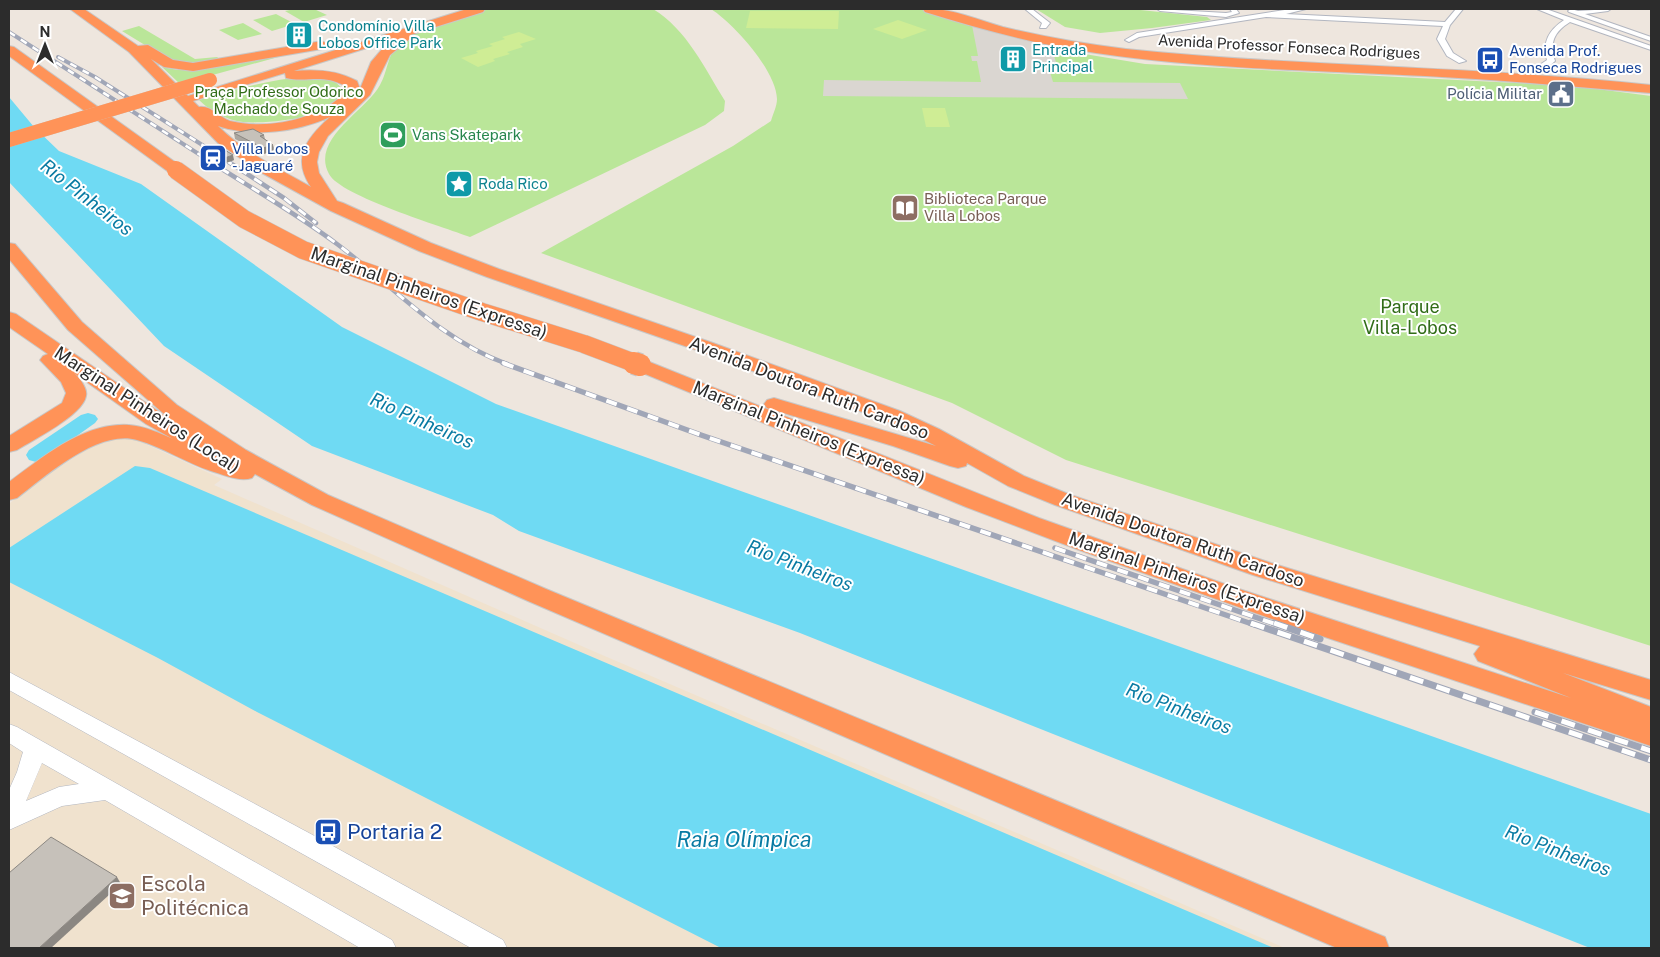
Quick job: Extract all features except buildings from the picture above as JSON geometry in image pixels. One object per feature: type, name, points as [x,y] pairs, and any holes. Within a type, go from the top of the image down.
[{"type":"highway","name":"Avenida Doutora Ruth Cardoso","points":[[76,9],[125,41],[212,130],[237,150],[330,204],[425,247],[493,273],[706,347],[892,416],[930,434],[1016,481],[1136,526],[1385,608],[1651,690]]},
{"type":"highway","points":[[9,140],[210,80],[462,9]]},
{"type":"highway","points":[[9,153],[479,9]]},
{"type":"highway","name":"Avenida Professor Fonseca Rodrigues","points":[[929,9],[965,21],[1006,31],[1098,49],[1163,57],[1290,59],[1651,89]]},
{"type":"highway","name":"Avenida Professor Fonseca Rodrigues","points":[[1022,21],[1071,32],[1253,57]]},
{"type":"highway","points":[[330,204],[311,175],[309,161],[311,152],[324,133],[364,93],[385,51],[420,27]]},
{"type":"highway","points":[[125,41],[136,43],[169,64],[186,67],[210,65],[346,42]]},
{"type":"highway","name":"Marginal Pinheiros (Expressa)","points":[[9,50],[244,219],[302,250],[482,312],[584,344],[694,386],[1004,513],[1087,544],[1342,632],[1651,735]]},
{"type":"highway","name":"Avenida Professor Fonseca Rodrigues","points":[[1290,59],[1462,61],[1544,66],[1651,77]]},
{"type":"highway","points":[[188,105],[197,107],[213,119],[230,125],[271,127],[302,122],[326,114],[343,105],[354,89],[352,84],[345,80],[318,73],[287,75],[248,81]]},
{"type":"highway","points":[[9,248],[75,326],[170,409],[238,455],[320,500],[564,607],[1373,948]]},
{"type":"highway","points":[[9,319],[16,330],[61,370],[76,393],[76,397],[70,407],[9,445]]},
{"type":"highway","name":"Marginal Pinheiros (Local)","points":[[9,319],[154,419],[244,473],[320,500]]},
{"type":"highway","points":[[694,386],[707,385],[730,389],[798,412],[901,441],[1016,481]]},
{"type":"highway","points":[[9,493],[66,453],[96,437],[117,432],[137,433],[201,460],[244,473]]},
{"type":"highway","points":[[1385,608],[1396,617],[1414,626],[1651,718]]},
{"type":"street","points":[[1028,9],[1046,23],[1043,26]]},
{"type":"street","points":[[1160,9],[1226,15],[1236,13],[1233,9]]},
{"type":"street","points":[[1129,40],[1137,36],[1303,9]]},
{"type":"street","points":[[1460,9],[1447,24],[1441,39],[1450,54],[1462,61]]},
{"type":"street","points":[[1540,9],[1651,48]]},
{"type":"street","points":[[1566,9],[1594,15],[1651,39]]},
{"type":"street","points":[[1594,15],[1608,9]]},
{"type":"street","points":[[1267,15],[1447,24]]},
{"type":"street","points":[[1544,66],[1551,61],[1547,50],[1550,37],[1557,28],[1570,19]]},
{"type":"street","points":[[10,682],[314,847],[494,948]]},
{"type":"street","points":[[9,733],[383,948]]},
{"type":"street","points":[[9,808],[21,791],[35,748]]},
{"type":"street","points":[[9,820],[59,797],[106,790]]},
{"type":"shaded area","points":[[972,25],[1045,41],[1050,55],[1054,56],[1056,62],[1047,62],[1053,82],[1180,83],[1188,99],[823,96],[824,80],[981,82],[977,61],[972,61],[971,56],[978,56]]},
{"type":"shaded area","points":[[128,436],[222,479],[214,485],[593,651],[1285,948],[9,948],[9,504],[30,486],[100,441]]},
{"type":"green space","points":[[314,9],[327,15],[304,22],[285,11]]},
{"type":"green space","points":[[487,9],[653,9],[676,27],[694,50],[725,101],[724,111],[705,125],[470,237],[394,210],[352,192],[337,183],[329,174],[325,161],[327,149],[333,137],[342,126],[373,95],[380,85],[395,48],[419,31]]},
{"type":"green space","name":"Parque Villa-Lobos","points":[[711,9],[925,9],[972,25],[1045,41],[1048,48],[1145,64],[1574,86],[1651,96],[1651,646],[1066,460],[952,403],[541,253],[733,146],[771,121],[777,99],[775,87],[769,75],[752,48],[730,25]]},
{"type":"green space","points":[[1036,9],[1131,9],[1207,17],[1211,20],[1100,33],[1065,27]]},
{"type":"green space","points":[[750,11],[839,11],[838,29],[746,28]]},
{"type":"green space","points":[[276,14],[295,24],[272,31],[253,20]]},
{"type":"green space","points":[[898,20],[927,30],[902,39],[873,29]]},
{"type":"green space","points":[[243,23],[262,34],[238,40],[219,30]]},
{"type":"green space","points":[[139,26],[195,59],[217,57],[222,61],[189,64],[171,61],[122,31]]},
{"type":"green space","points":[[519,32],[536,39],[520,44],[523,47],[507,52],[510,54],[493,59],[495,61],[478,67],[461,58],[493,46],[489,44],[505,39],[502,37]]},
{"type":"green space","name":"Praça Professor Odorico Machado de Souza","points":[[289,54],[180,84],[162,67],[178,70],[194,69]]},
{"type":"green space","name":"Praça Professor Odorico Machado de Souza","points":[[307,77],[333,80],[343,89],[339,99],[330,107],[301,118],[268,122],[237,121],[214,112],[199,100],[265,83]]},
{"type":"green space","points":[[922,108],[945,108],[950,127],[926,127]]},
{"type":"water","name":"Rio Pinheiros","points":[[9,97],[34,127],[59,151],[141,184],[342,327],[496,404],[1651,814],[1651,948],[1590,948],[800,633],[519,531],[493,515],[312,446],[164,346],[9,182]]},
{"type":"water","name":"Raia Olímpica","points":[[135,466],[150,468],[1274,948],[721,948],[257,712],[158,658],[9,582],[9,548]]},
{"type":"waterway","points":[[36,455],[88,419]]},
{"type":"railway","points":[[9,32],[208,160]]},
{"type":"railway","points":[[58,57],[95,77],[226,160]]},
{"type":"railway","points":[[206,159],[322,233],[438,326],[460,341],[483,354],[507,364]]},
{"type":"railway","points":[[224,159],[284,198],[316,223]]},
{"type":"railway","points":[[503,363],[701,435],[1255,625]]},
{"type":"railway","points":[[1055,548],[1278,625]]},
{"type":"railway","points":[[1251,623],[1651,760]]},
{"type":"railway","points":[[1274,623],[1320,639]]},
{"type":"railway","points":[[1535,712],[1651,751]]},
{"type":"place","name":"Condomínio Villa Lobos Office Park","points":[[299,35]]},
{"type":"place","name":"Entrada Principal","points":[[1013,59]]},
{"type":"place","name":"Avenida Prof. Fonseca Rodrigues","points":[[1490,60]]},
{"type":"place","name":"Polícia Militar","points":[[1561,94]]},
{"type":"place","name":"Vans Skatepark","points":[[393,135]]},
{"type":"place","name":"Villa Lobos - Jaguaré","points":[[213,158]]},
{"type":"place","name":"Roda Rico","points":[[459,184]]},
{"type":"place","name":"Biblioteca Parque Villa Lobos","points":[[905,208]]},
{"type":"place","name":"Portaria 2","points":[[328,832]]},
{"type":"place","name":"Escola Politécnica","points":[[122,896]]}]
